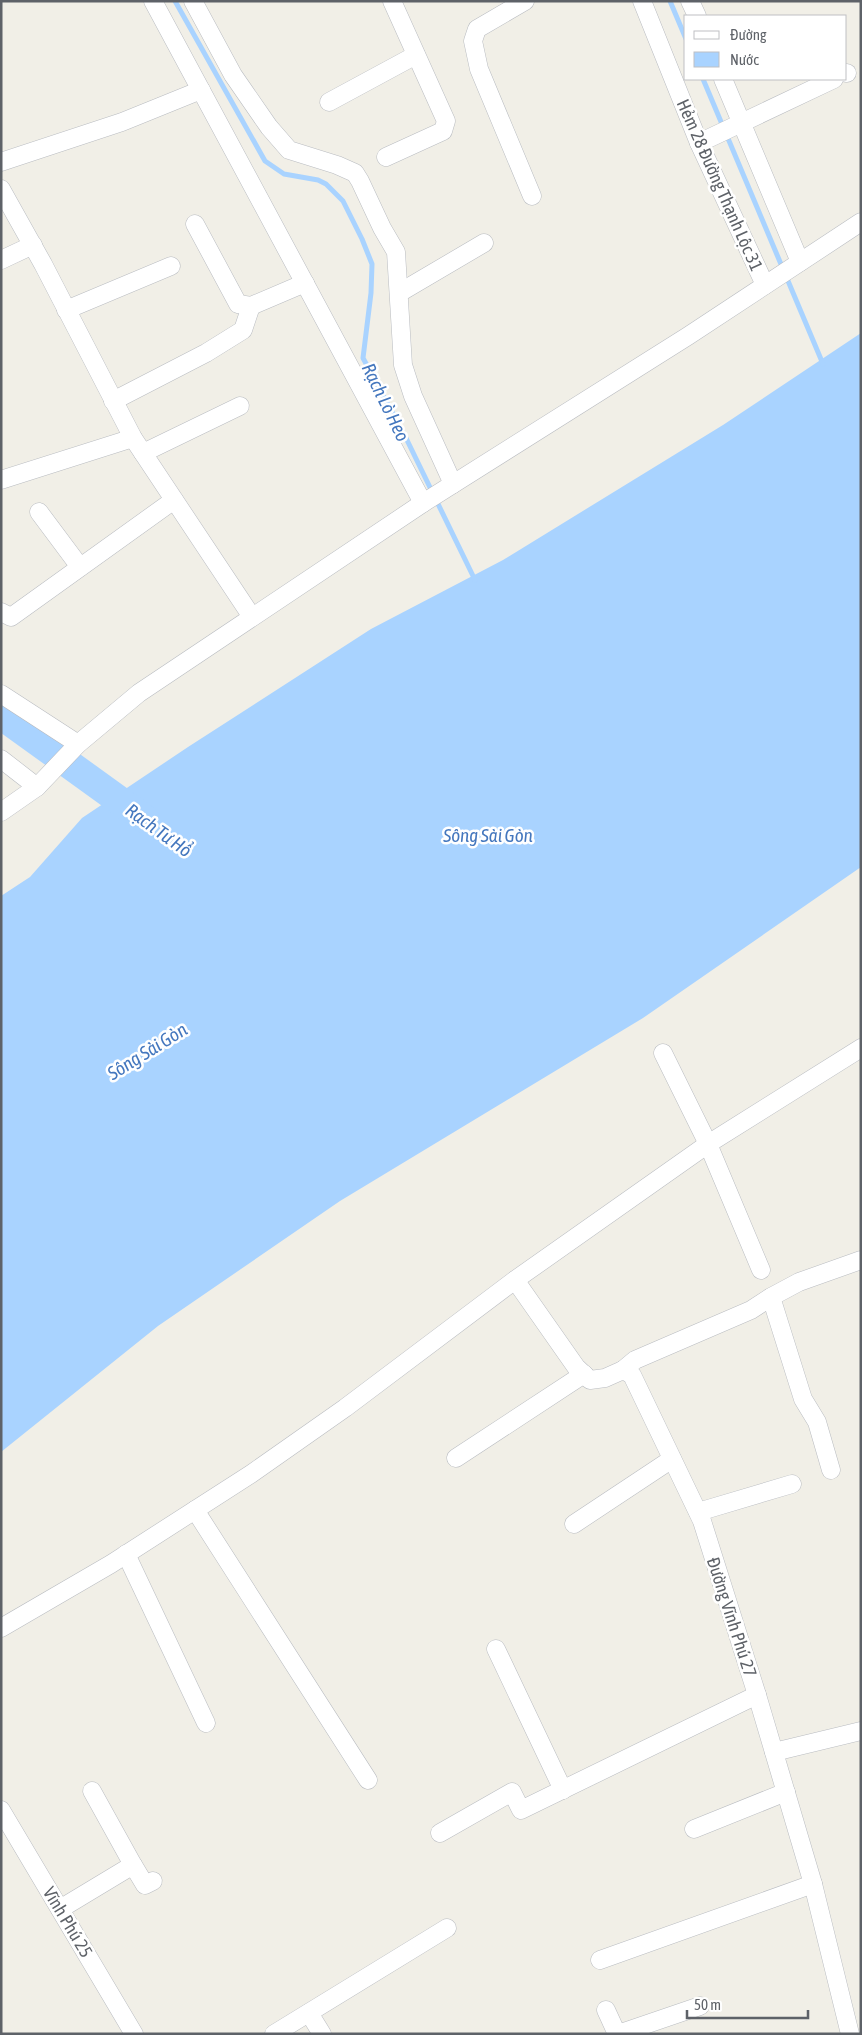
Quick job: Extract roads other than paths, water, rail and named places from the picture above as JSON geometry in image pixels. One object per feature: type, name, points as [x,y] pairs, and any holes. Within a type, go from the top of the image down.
[{"type":"street","points":[[154,1],[424,502]]},
{"type":"street","points":[[193,1],[233,75],[269,127],[289,150],[337,164],[355,173],[396,252],[403,365],[412,396],[448,487]]},
{"type":"street","points":[[386,157],[443,131],[446,121],[392,1]]},
{"type":"street","points":[[525,1],[504,6],[478,29],[473,41],[479,69],[532,196]]},
{"type":"street","name":"Hẻm 28 Đường Thạnh Lộc 31","points":[[642,1],[707,139],[770,282]]},
{"type":"street","points":[[690,1],[697,15]]},
{"type":"street","points":[[329,102],[416,55]]},
{"type":"street","points":[[723,80],[738,125],[797,264]]},
{"type":"street","points":[[707,139],[832,80]]},
{"type":"street","points":[[1,162],[122,122],[202,90]]},
{"type":"street","points":[[1,189],[138,445],[252,617]]},
{"type":"street","points":[[1,812],[41,783],[74,748],[139,693],[424,502],[688,336],[861,222]]},
{"type":"street","points":[[195,224],[238,304],[251,306],[305,283]]},
{"type":"street","points":[[399,293],[484,243]]},
{"type":"street","points":[[1,260],[32,246]]},
{"type":"street","points":[[66,310],[171,266]]},
{"type":"street","points":[[114,401],[206,353],[243,330],[251,306]]},
{"type":"street","points":[[1,480],[138,445],[240,406]]},
{"type":"street","points":[[1,612],[11,617],[174,500]]},
{"type":"street","points":[[39,512],[80,567]]},
{"type":"street","points":[[1,694],[74,748]]},
{"type":"street","points":[[1,759],[41,783]]},
{"type":"street","points":[[1,1628],[126,1554],[251,1474],[337,1413],[515,1280],[708,1144],[861,1048]]},
{"type":"street","points":[[663,1053],[708,1144],[760,1270]]},
{"type":"street","points":[[515,1280],[576,1367],[590,1380],[605,1378],[623,1370],[635,1360],[751,1310],[799,1282],[861,1260]]},
{"type":"street","points":[[771,1297],[803,1400],[817,1422],[831,1470]]},
{"type":"street","name":"Đường Vĩnh Phú 27","points":[[623,1370],[632,1376],[698,1512],[774,1752],[853,2024]]},
{"type":"street","points":[[456,1458],[584,1374]]},
{"type":"street","points":[[574,1524],[672,1459]]},
{"type":"street","points":[[698,1512],[792,1484]]},
{"type":"street","points":[[195,1510],[368,1780]]},
{"type":"street","points":[[126,1554],[206,1723]]},
{"type":"street","points":[[496,1650],[563,1790]]},
{"type":"street","points":[[440,1833],[512,1792],[521,1810],[757,1696]]},
{"type":"street","points":[[774,1752],[861,1731]]},
{"type":"street","points":[[92,1791],[145,1885],[152,1881]]},
{"type":"street","points":[[694,1829],[786,1792]]},
{"type":"street","name":"Vĩnh Phú 25","points":[[1,1810],[134,2034]]},
{"type":"street","points":[[60,1909],[133,1865]]},
{"type":"street","points":[[600,1960],[813,1884]]},
{"type":"street","points":[[274,2034],[447,1928]]},
{"type":"street","points":[[606,2010],[617,2034],[700,2006]]},
{"type":"street","points":[[308,2013],[322,2034]]},
{"type":"water","name":"Sông Sài Gòn","points":[[861,333],[861,867],[643,1018],[340,1201],[158,1326],[1,1452],[1,896],[30,877],[82,818],[188,747],[371,629],[503,560],[723,425]]},
{"type":"waterway","name":"Rạch Lò Heo","points":[[175,1],[265,161],[284,174],[318,180],[326,184],[343,201],[372,264],[371,293],[363,358],[405,436],[475,580]]},
{"type":"waterway","points":[[670,1],[684,34]]},
{"type":"waterway","points":[[703,80],[823,364]]},
{"type":"waterway","name":"Rạch Tư Hổ","points":[[1,715],[145,819]]}]
